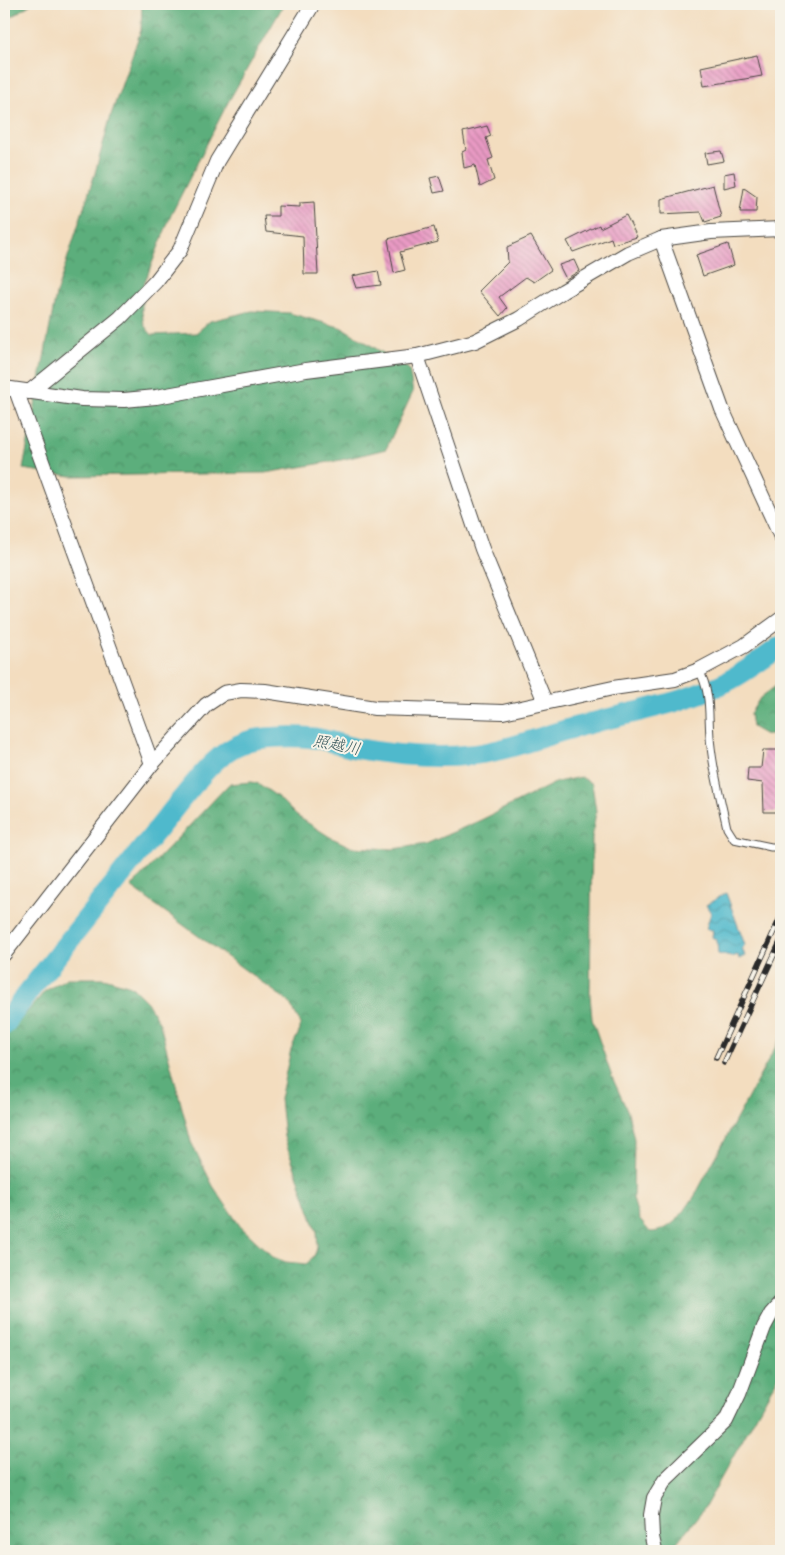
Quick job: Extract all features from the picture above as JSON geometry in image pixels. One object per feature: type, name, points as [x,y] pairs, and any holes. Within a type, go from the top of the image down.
[{"type":"street","points":[[16,390],[120,318],[156,281],[180,250],[217,161],[313,4]]},
{"type":"street","points":[[16,390],[82,399],[124,400],[156,397],[306,370],[417,356],[475,341],[519,319],[563,291],[628,254],[661,239],[712,232],[781,229]]},
{"type":"street","points":[[661,239],[722,408],[781,537]]},
{"type":"street","points":[[417,356],[482,549],[545,702]]},
{"type":"street","points":[[16,390],[152,764]]},
{"type":"street","points":[[4,954],[152,764],[206,705],[224,693],[241,690],[265,690],[375,708],[503,712],[613,688],[702,676],[781,619]]},
{"type":"street","points":[[655,1551],[651,1514],[654,1498],[665,1480],[726,1421],[740,1394],[764,1327],[771,1314],[781,1303]]},
{"type":"lane","points":[[702,676],[710,712],[710,746],[727,828],[734,839],[771,847],[781,847]]},
{"type":"green space","points":[[4,4],[31,4],[4,22]]},
{"type":"green space","points":[[142,4],[284,4],[226,106],[171,215],[142,289],[144,325],[152,335],[196,333],[210,321],[252,311],[289,313],[343,328],[409,369],[413,392],[386,449],[341,460],[265,473],[71,476],[23,469],[56,294],[95,173],[111,115],[141,30]]},
{"type":"green space","points":[[781,682],[781,737],[764,734],[752,727],[750,714],[760,698]]},
{"type":"green space","points":[[581,777],[592,784],[596,811],[592,837],[590,995],[592,1019],[612,1077],[628,1112],[634,1139],[633,1199],[639,1219],[650,1232],[664,1229],[670,1225],[681,1215],[694,1197],[781,1037],[781,1375],[778,1377],[705,1507],[670,1551],[4,1551],[4,1039],[45,991],[67,978],[104,978],[131,986],[147,1002],[160,1024],[191,1142],[213,1186],[240,1226],[273,1257],[286,1262],[306,1264],[313,1257],[316,1250],[317,1232],[284,1137],[280,1099],[291,1049],[300,1030],[300,1022],[289,1002],[131,887],[229,784],[251,782],[259,784],[279,798],[297,816],[330,837],[351,847],[393,849],[426,844],[481,820],[557,782]]},
{"type":"water","points":[[726,893],[745,945],[742,948],[745,956],[739,959],[738,955],[731,957],[718,954],[717,941],[712,937],[713,930],[706,929],[711,913],[706,905]]},
{"type":"building","points":[[757,55],[762,76],[704,86],[701,67]]},
{"type":"building","points":[[487,126],[491,136],[486,138],[493,158],[488,160],[494,180],[480,187],[475,165],[464,168],[462,152],[466,150],[463,132]]},
{"type":"building","points":[[721,151],[724,161],[707,164],[705,153]]},
{"type":"building","points":[[734,172],[736,185],[724,188],[724,174]]},
{"type":"building","points":[[439,176],[444,191],[434,193],[430,178]]},
{"type":"building","points":[[713,185],[721,217],[705,222],[701,212],[661,214],[661,199]]},
{"type":"building","points":[[744,188],[757,197],[756,212],[740,212]]},
{"type":"building","points":[[314,202],[318,274],[304,274],[303,236],[266,232],[264,216],[278,216],[278,206],[300,207],[300,203]]},
{"type":"building","points":[[626,215],[637,237],[613,244],[611,238],[573,252],[567,241],[599,225],[600,228]]},
{"type":"building","points":[[434,227],[438,242],[400,252],[405,270],[394,273],[388,239]]},
{"type":"building","points":[[531,236],[551,270],[534,282],[526,277],[499,297],[507,308],[500,316],[479,291],[508,262],[507,247]]},
{"type":"building","points":[[728,244],[734,265],[703,276],[696,255]]},
{"type":"building","points":[[574,260],[579,271],[566,279],[559,265]]},
{"type":"building","points":[[378,271],[381,285],[356,288],[352,276]]},
{"type":"building","points":[[763,750],[781,750],[781,772],[779,772],[781,812],[764,812],[763,783],[747,781],[748,768],[761,768]]},
{"type":"waterway","name":"照越川","points":[[4,1025],[193,785],[224,753],[243,743],[258,739],[297,737],[314,738],[354,748],[412,756],[441,757],[484,753],[692,696],[728,681],[781,646]]},
{"type":"railway","points":[[716,1058],[781,916]]},
{"type":"railway","points":[[724,1063],[781,940]]}]
